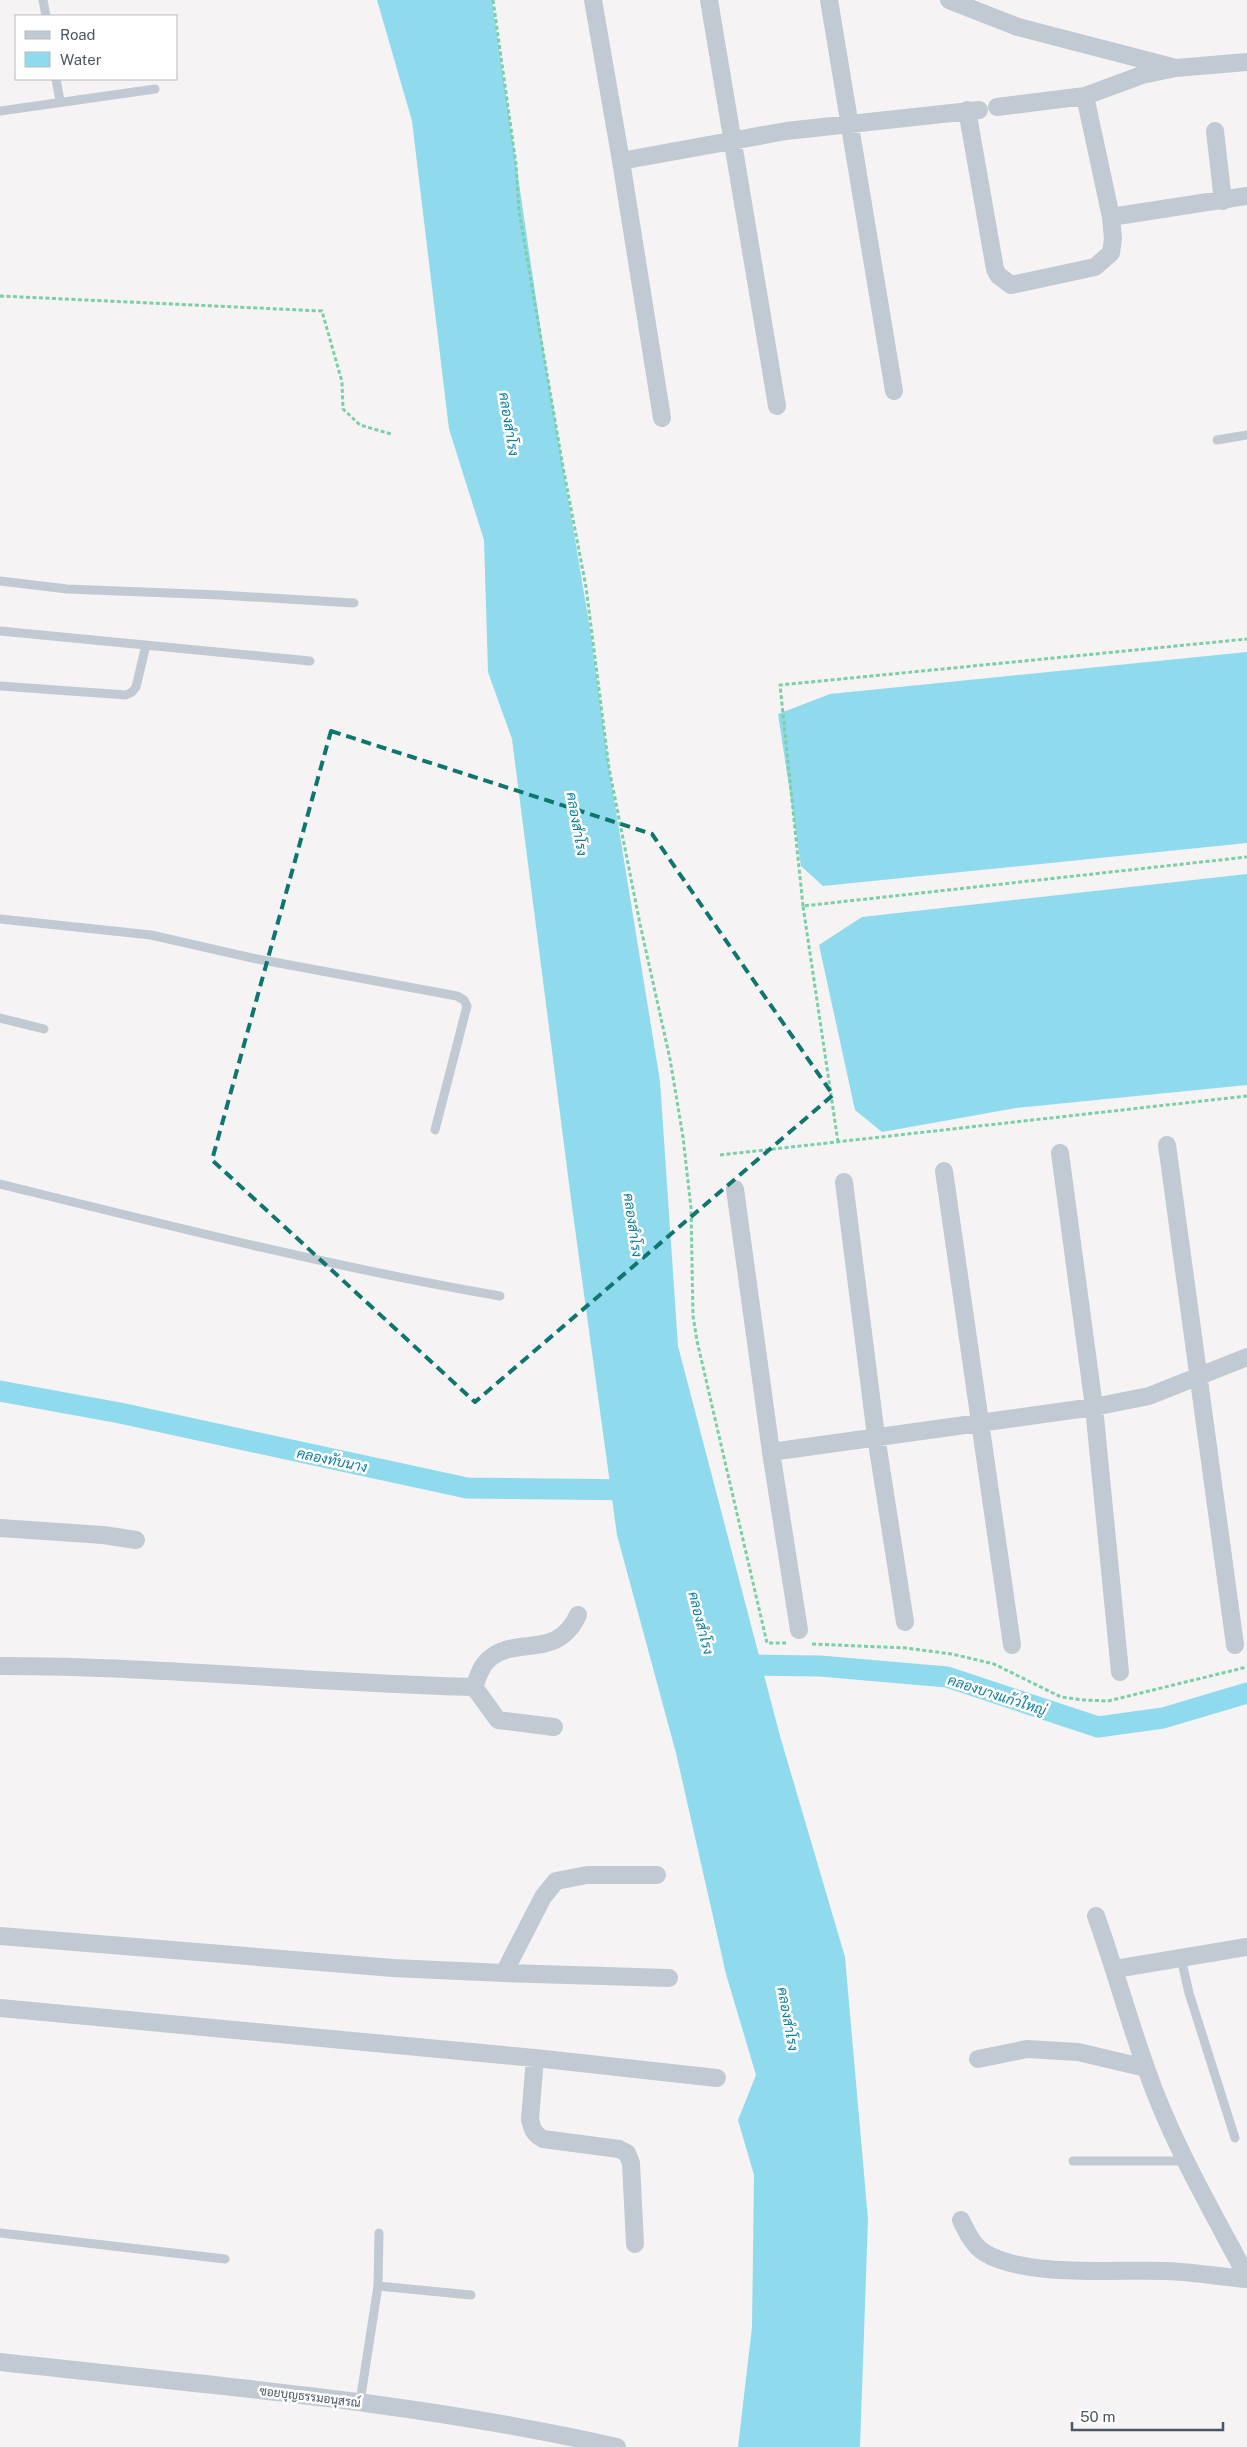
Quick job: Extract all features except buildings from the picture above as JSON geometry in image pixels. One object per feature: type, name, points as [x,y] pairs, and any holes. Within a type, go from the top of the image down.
[{"type":"street","points":[[593,0],[662,418]]},
{"type":"street","points":[[709,0],[777,406]]},
{"type":"street","points":[[829,0],[894,391]]},
{"type":"street","points":[[949,0],[1018,27],[1176,68]]},
{"type":"street","points":[[997,108],[1090,95],[1142,75],[1176,68],[1247,62]]},
{"type":"street","points":[[621,161],[786,131],[973,110],[995,269],[998,275],[1011,285],[1095,268],[1111,253],[1111,217],[1090,95]]},
{"type":"street","points":[[1215,131],[1223,201]]},
{"type":"street","points":[[1111,217],[1247,196]]},
{"type":"street","points":[[1167,1145],[1235,1645]]},
{"type":"street","points":[[1060,1153],[1094,1407],[1120,1672]]},
{"type":"street","points":[[944,1171],[1012,1645]]},
{"type":"street","points":[[844,1182],[876,1436],[905,1622]]},
{"type":"street","points":[[735,1189],[799,1639]]},
{"type":"street","points":[[771,1452],[1094,1407],[1148,1396],[1197,1375],[1247,1357]]},
{"type":"street","points":[[0,1528],[103,1535],[136,1540]]},
{"type":"street","points":[[474,1688],[482,1666],[494,1655],[510,1649],[547,1643],[560,1638],[572,1627],[578,1615]]},
{"type":"street","points":[[0,1666],[56,1666],[376,1685],[474,1688]]},
{"type":"street","points":[[474,1688],[498,1720],[554,1727]]},
{"type":"street","points":[[504,1973],[543,1897],[556,1881],[587,1875],[658,1875]]},
{"type":"street","points":[[1096,1916],[1146,2068],[1187,2161],[1247,2278]]},
{"type":"street","points":[[0,1936],[384,1967],[669,1978]]},
{"type":"street","points":[[1115,1969],[1247,1948]]},
{"type":"street","points":[[0,2008],[535,2058],[717,2078]]},
{"type":"street","points":[[978,2059],[1027,2049],[1078,2052],[1146,2068]]},
{"type":"street","points":[[535,2058],[530,2119],[536,2135],[543,2140],[619,2149],[627,2153],[631,2163],[635,2244]]},
{"type":"street","points":[[961,2220],[974,2245],[985,2254],[1018,2265],[1050,2269],[1169,2271],[1247,2278]]},
{"type":"street","name":"ซอยบุญธรรมอนุสรณ์","points":[[0,2362],[360,2402],[532,2428],[617,2447]]},
{"type":"lane","points":[[43,0],[46,15]]},
{"type":"lane","points":[[56,80],[60,100]]},
{"type":"lane","points":[[0,110],[60,100],[155,89]]},
{"type":"lane","points":[[1217,440],[1247,435]]},
{"type":"lane","points":[[0,581],[67,589],[220,594],[354,603]]},
{"type":"lane","points":[[0,631],[310,661]]},
{"type":"lane","points":[[0,686],[126,694],[132,692],[136,686],[146,645]]},
{"type":"lane","points":[[0,919],[151,935],[257,959],[457,996],[464,1000],[467,1006],[435,1130]]},
{"type":"lane","points":[[0,1018],[44,1029]]},
{"type":"lane","points":[[0,1184],[193,1232],[444,1286],[500,1296]]},
{"type":"lane","points":[[1181,1958],[1189,1993],[1235,2138]]},
{"type":"lane","points":[[1073,2161],[1187,2161]]},
{"type":"lane","points":[[0,2233],[225,2259]]},
{"type":"lane","points":[[360,2402],[378,2286],[379,2233]]},
{"type":"lane","points":[[378,2286],[470,2295]]},
{"type":"path","points":[[493,0],[516,164],[519,211],[563,467],[586,587],[609,768],[640,924],[670,1059],[684,1137],[691,1208],[692,1316],[768,1643],[799,1639],[952,1654],[994,1664],[1061,1697],[1084,1700],[1108,1701],[1247,1667]]},
{"type":"path","points":[[0,296],[322,311],[342,382],[342,408],[360,425],[390,434]]},
{"type":"path","points":[[838,1142],[803,906],[780,685],[1247,639]]},
{"type":"path","points":[[803,906],[1247,857]]},
{"type":"path","points":[[720,1155],[1247,1096]]},
{"type":"highlighted area","points":[[331,731],[652,834],[833,1095],[475,1402],[212,1160]]},
{"type":"water","name":"คลองสำโรง","points":[[377,0],[492,0],[544,353],[591,635],[609,768],[660,1081],[678,1346],[780,1736],[845,1957],[868,2219],[860,2447],[738,2447],[752,2327],[754,2175],[738,2120],[756,2075],[726,1974],[676,1753],[617,1535],[571,1199],[512,739],[488,672],[484,540],[449,429],[412,121]]},
{"type":"water","points":[[1247,652],[1247,843],[823,886],[801,866],[778,714],[830,694]]},
{"type":"water","points":[[1247,874],[1247,1085],[1016,1108],[882,1132],[855,1110],[819,945],[862,917]]},
{"type":"waterway","name":"คลองทับนาง","points":[[0,1391],[120,1413],[467,1488],[640,1490]]},
{"type":"waterway","name":"คลองบางแก้วใหญ่","points":[[735,1665],[820,1666],[947,1677],[1098,1727],[1163,1718],[1247,1693]]}]
